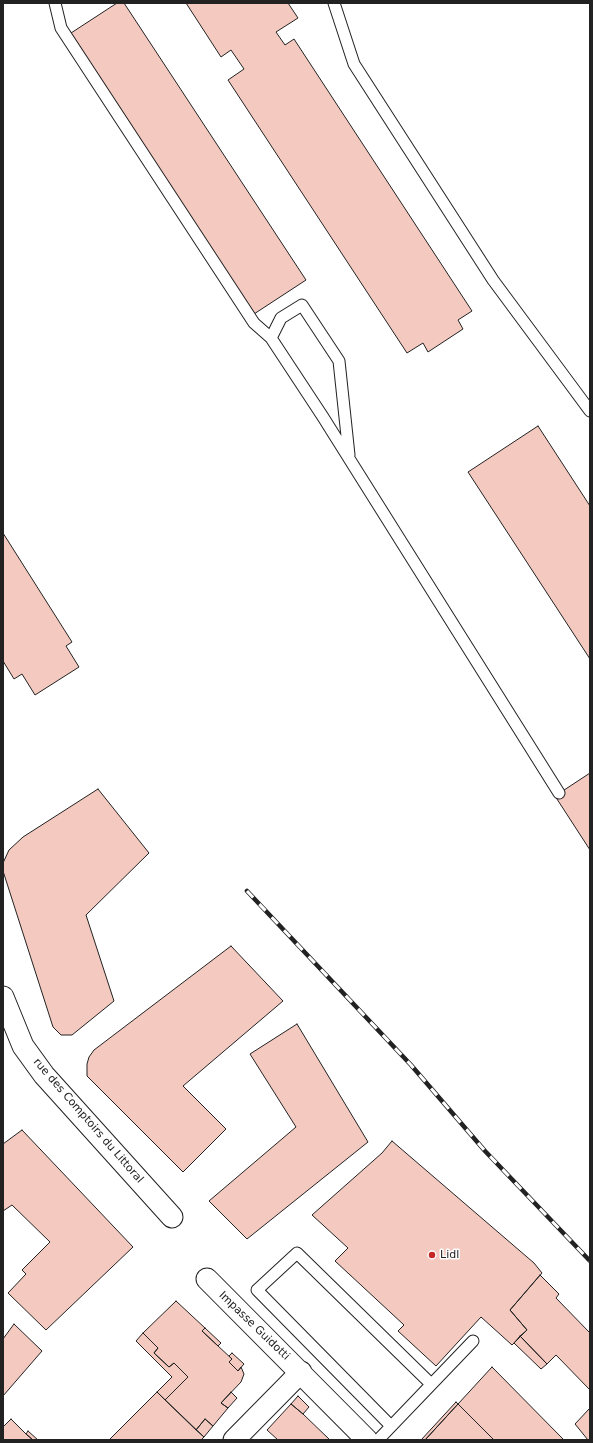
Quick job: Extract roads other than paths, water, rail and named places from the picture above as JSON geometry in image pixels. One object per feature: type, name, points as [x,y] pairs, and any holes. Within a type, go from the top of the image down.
[{"type":"street","name":"rue des Comptoirs du Littoral","points":[[3,997],[23,1046],[44,1075],[172,1217]]},
{"type":"street","name":"Impasse Guidotti","points":[[207,1279],[367,1440]]},
{"type":"street","points":[[234,1440],[301,1372]]},
{"type":"lane","points":[[55,3],[61,28],[254,322],[271,338],[559,793]]},
{"type":"lane","points":[[334,3],[354,64],[493,280],[590,411]]},
{"type":"lane","points":[[271,338],[281,318],[302,305],[339,362],[344,418],[350,461]]},
{"type":"lane","points":[[391,1426],[257,1290],[297,1253],[431,1384]]},
{"type":"lane","points":[[378,1440],[473,1341]]},
{"type":"railway","points":[[247,891],[411,1065],[485,1151],[590,1261]]},
{"type":"place","name":"Lidl","points":[[432,1255]]}]
